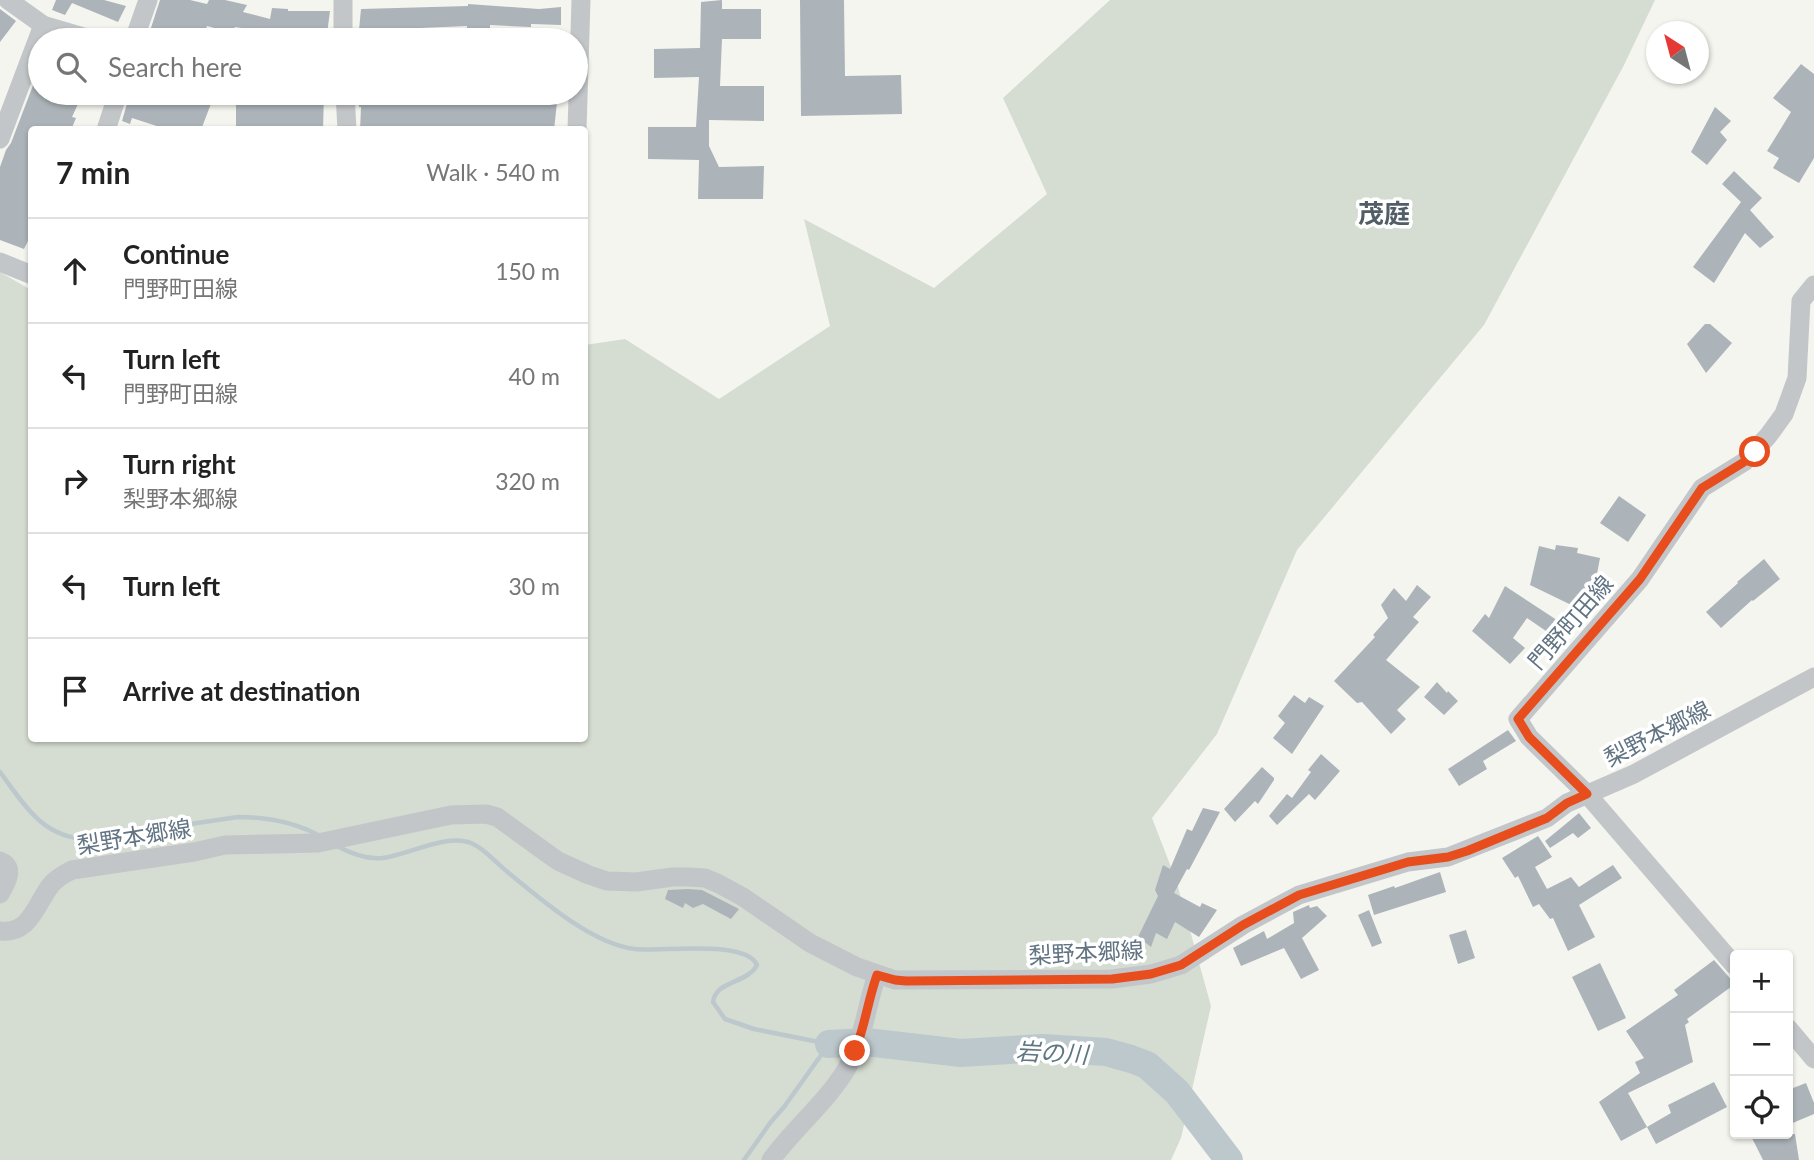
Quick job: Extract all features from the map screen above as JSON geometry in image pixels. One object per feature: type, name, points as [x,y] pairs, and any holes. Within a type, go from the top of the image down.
[{"type":"street","points":[[8,0],[43,25],[53,28]]},
{"type":"street","points":[[138,28],[148,0]]},
{"type":"street","points":[[343,0],[343,28]]},
{"type":"street","points":[[580,28],[581,0]]},
{"type":"street","points":[[0,139],[7,96],[28,55]]},
{"type":"street","points":[[107,126],[114,105]]},
{"type":"street","points":[[346,105],[347,126]]},
{"type":"street","points":[[577,105],[577,126]]},
{"type":"street","points":[[0,262],[28,273]]},
{"type":"street","name":"門野町田線","points":[[1730,960],[1587,794],[1529,737],[1518,719],[1640,579],[1702,488],[1744,462],[1784,414],[1797,378],[1801,301],[1814,285]]},
{"type":"street","name":"梨野本郷線","points":[[0,931],[13,932],[23,926],[40,905],[50,885],[72,870],[225,845],[318,843],[451,815],[485,814],[497,817],[558,861],[607,881],[705,878],[743,897],[810,943],[857,967],[895,980],[1112,979],[1151,974],[1181,965],[1243,925],[1299,895],[1408,862],[1448,857],[1547,818],[1567,803],[1634,774],[1814,677]]},
{"type":"street","points":[[0,861],[5,863],[9,873],[0,894]]},
{"type":"street","points":[[771,1160],[847,1069],[863,1030],[877,975]]},
{"type":"street","points":[[1793,1034],[1814,1059]]},
{"type":"shaded area","points":[[1110,0],[1655,0],[1624,65],[1484,325],[1297,550],[1217,734],[1152,818],[1176,880],[1211,1006],[1181,1138],[1171,1160],[0,1160],[0,272],[28,288],[28,742],[588,742],[588,345],[625,339],[719,399],[830,326],[804,219],[934,288],[1047,194],[1003,98]]},
{"type":"building","points":[[56,0],[104,0],[126,6],[118,22],[72,3],[65,15],[52,10]]},
{"type":"building","points":[[160,0],[190,0],[207,4],[209,0],[225,0],[247,5],[243,12],[270,19],[272,8],[288,11],[330,11],[328,28],[151,28]]},
{"type":"building","points":[[722,0],[722,9],[761,9],[761,39],[722,39],[720,86],[764,86],[764,121],[709,120],[709,146],[719,167],[764,166],[763,199],[698,199],[699,160],[648,159],[648,127],[696,127],[699,77],[654,78],[654,49],[700,48],[701,2]]},
{"type":"building","points":[[800,0],[844,0],[845,76],[901,75],[902,114],[801,116]]},
{"type":"building","points":[[468,6],[539,9],[561,7],[561,25],[359,28],[361,9]]},
{"type":"building","points":[[0,9],[16,21],[0,42]]},
{"type":"building","points":[[1801,64],[1814,74],[1814,158],[1799,183],[1773,168],[1779,158],[1767,151],[1791,112],[1773,98]]},
{"type":"building","points":[[28,98],[28,105],[78,105],[72,117],[76,118],[73,126],[28,126],[28,241],[24,249],[0,240],[0,167]]},
{"type":"building","points":[[127,105],[210,105],[203,126],[157,126],[132,118],[130,124],[122,121]]},
{"type":"building","points":[[236,105],[324,105],[323,126],[236,126]]},
{"type":"building","points":[[557,105],[554,126],[360,126],[359,107]]},
{"type":"building","points":[[1715,107],[1731,121],[1720,132],[1727,140],[1707,165],[1691,152]]},
{"type":"building","points":[[1734,171],[1762,198],[1750,210],[1774,237],[1760,248],[1745,233],[1714,283],[1693,267],[1741,202],[1722,184]]},
{"type":"building","points":[[1705,324],[1710,324],[1732,343],[1706,373],[1687,344]]},
{"type":"building","points":[[1619,496],[1646,515],[1628,542],[1600,523]]},
{"type":"building","points":[[1556,545],[1578,548],[1577,553],[1600,558],[1593,595],[1600,598],[1592,615],[1530,585],[1539,546],[1555,550]]},
{"type":"building","points":[[1764,559],[1780,579],[1721,628],[1706,612]]},
{"type":"building","points":[[1417,585],[1431,597],[1413,617],[1419,622],[1386,660],[1420,687],[1397,710],[1406,719],[1391,734],[1362,702],[1357,703],[1334,681],[1375,637],[1373,635],[1388,618],[1381,605],[1394,588],[1406,601]]},
{"type":"building","points":[[1505,586],[1569,628],[1562,642],[1527,618],[1513,638],[1525,648],[1510,664],[1472,631],[1485,614],[1489,618]]},
{"type":"building","points":[[1437,682],[1458,701],[1444,715],[1424,697]]},
{"type":"building","points":[[1294,695],[1305,703],[1309,697],[1324,706],[1292,754],[1273,738],[1285,723],[1278,716]]},
{"type":"building","points":[[1508,730],[1516,741],[1483,761],[1487,769],[1459,786],[1448,769]]},
{"type":"building","points":[[1321,754],[1340,771],[1315,800],[1309,794],[1277,825],[1269,816],[1287,794],[1292,798]]},
{"type":"building","points":[[1262,767],[1274,780],[1258,804],[1255,801],[1235,822],[1224,809]]},
{"type":"building","points":[[1203,808],[1220,812],[1174,893],[1200,907],[1202,903],[1217,910],[1199,937],[1175,922],[1167,939],[1156,933],[1151,947],[1138,937],[1158,896],[1155,890],[1163,865],[1170,869],[1187,829],[1192,831]]},
{"type":"building","points":[[1579,813],[1591,828],[1578,838],[1573,833],[1550,848],[1545,841]]},
{"type":"building","points":[[1538,836],[1552,857],[1535,867],[1547,889],[1571,877],[1579,887],[1613,865],[1622,878],[1579,905],[1595,937],[1568,951],[1553,918],[1550,919],[1539,904],[1533,907],[1518,876],[1515,878],[1502,858]]},
{"type":"building","points":[[1440,872],[1446,892],[1374,915],[1368,895]]},
{"type":"building","points":[[668,890],[702,890],[739,909],[731,919],[703,904],[693,908],[685,903],[683,908],[665,899]]},
{"type":"building","points":[[1309,905],[1310,908],[1317,906],[1327,916],[1302,938],[1319,970],[1301,979],[1284,948],[1241,966],[1233,948],[1264,931],[1267,939],[1294,923],[1293,912]]},
{"type":"building","points":[[1369,910],[1382,943],[1372,947],[1358,915]]},
{"type":"building","points":[[1466,930],[1475,958],[1458,964],[1449,935]]},
{"type":"building","points":[[1714,960],[1730,978],[1730,988],[1687,1019],[1689,1022],[1685,1025],[1693,1062],[1628,1093],[1647,1127],[1621,1141],[1599,1102],[1640,1073],[1635,1062],[1644,1058],[1626,1031],[1678,995],[1674,990]]},
{"type":"building","points":[[1600,963],[1626,1018],[1598,1031],[1572,977]]},
{"type":"building","points":[[1714,1082],[1727,1107],[1656,1144],[1647,1127],[1671,1113],[1668,1105]]},
{"type":"building","points":[[1806,1083],[1814,1103],[1814,1114],[1793,1123],[1793,1088]]},
{"type":"building","points":[[1795,1134],[1799,1160],[1763,1160],[1752,1139],[1793,1139]]},
{"type":"waterway","points":[[0,772],[36,817],[58,833],[72,837],[88,839],[238,817],[281,822],[320,836]]},
{"type":"waterway","points":[[337,846],[359,855],[377,858],[450,841],[471,843],[485,851],[566,918],[618,945],[635,949],[720,949],[750,957],[757,965],[752,971],[715,995],[713,1002],[725,1019],[754,1029],[829,1044],[744,1160]]},
{"type":"waterway","name":"岩の川","points":[[829,1044],[866,1042],[961,1053],[1043,1048],[1106,1052],[1131,1059],[1147,1065],[1177,1092],[1229,1160]]},
{"type":"district","name":"茂庭","points":[[1384,213]]},
{"type":"route","points":[[855,1051],[877,975],[906,981],[1023,981],[1112,979],[1151,974],[1181,965],[1243,925],[1299,895],[1408,862],[1448,857],[1467,851],[1547,818],[1567,803],[1587,794],[1529,737],[1518,719],[1640,579],[1702,488],[1755,452]]}]
